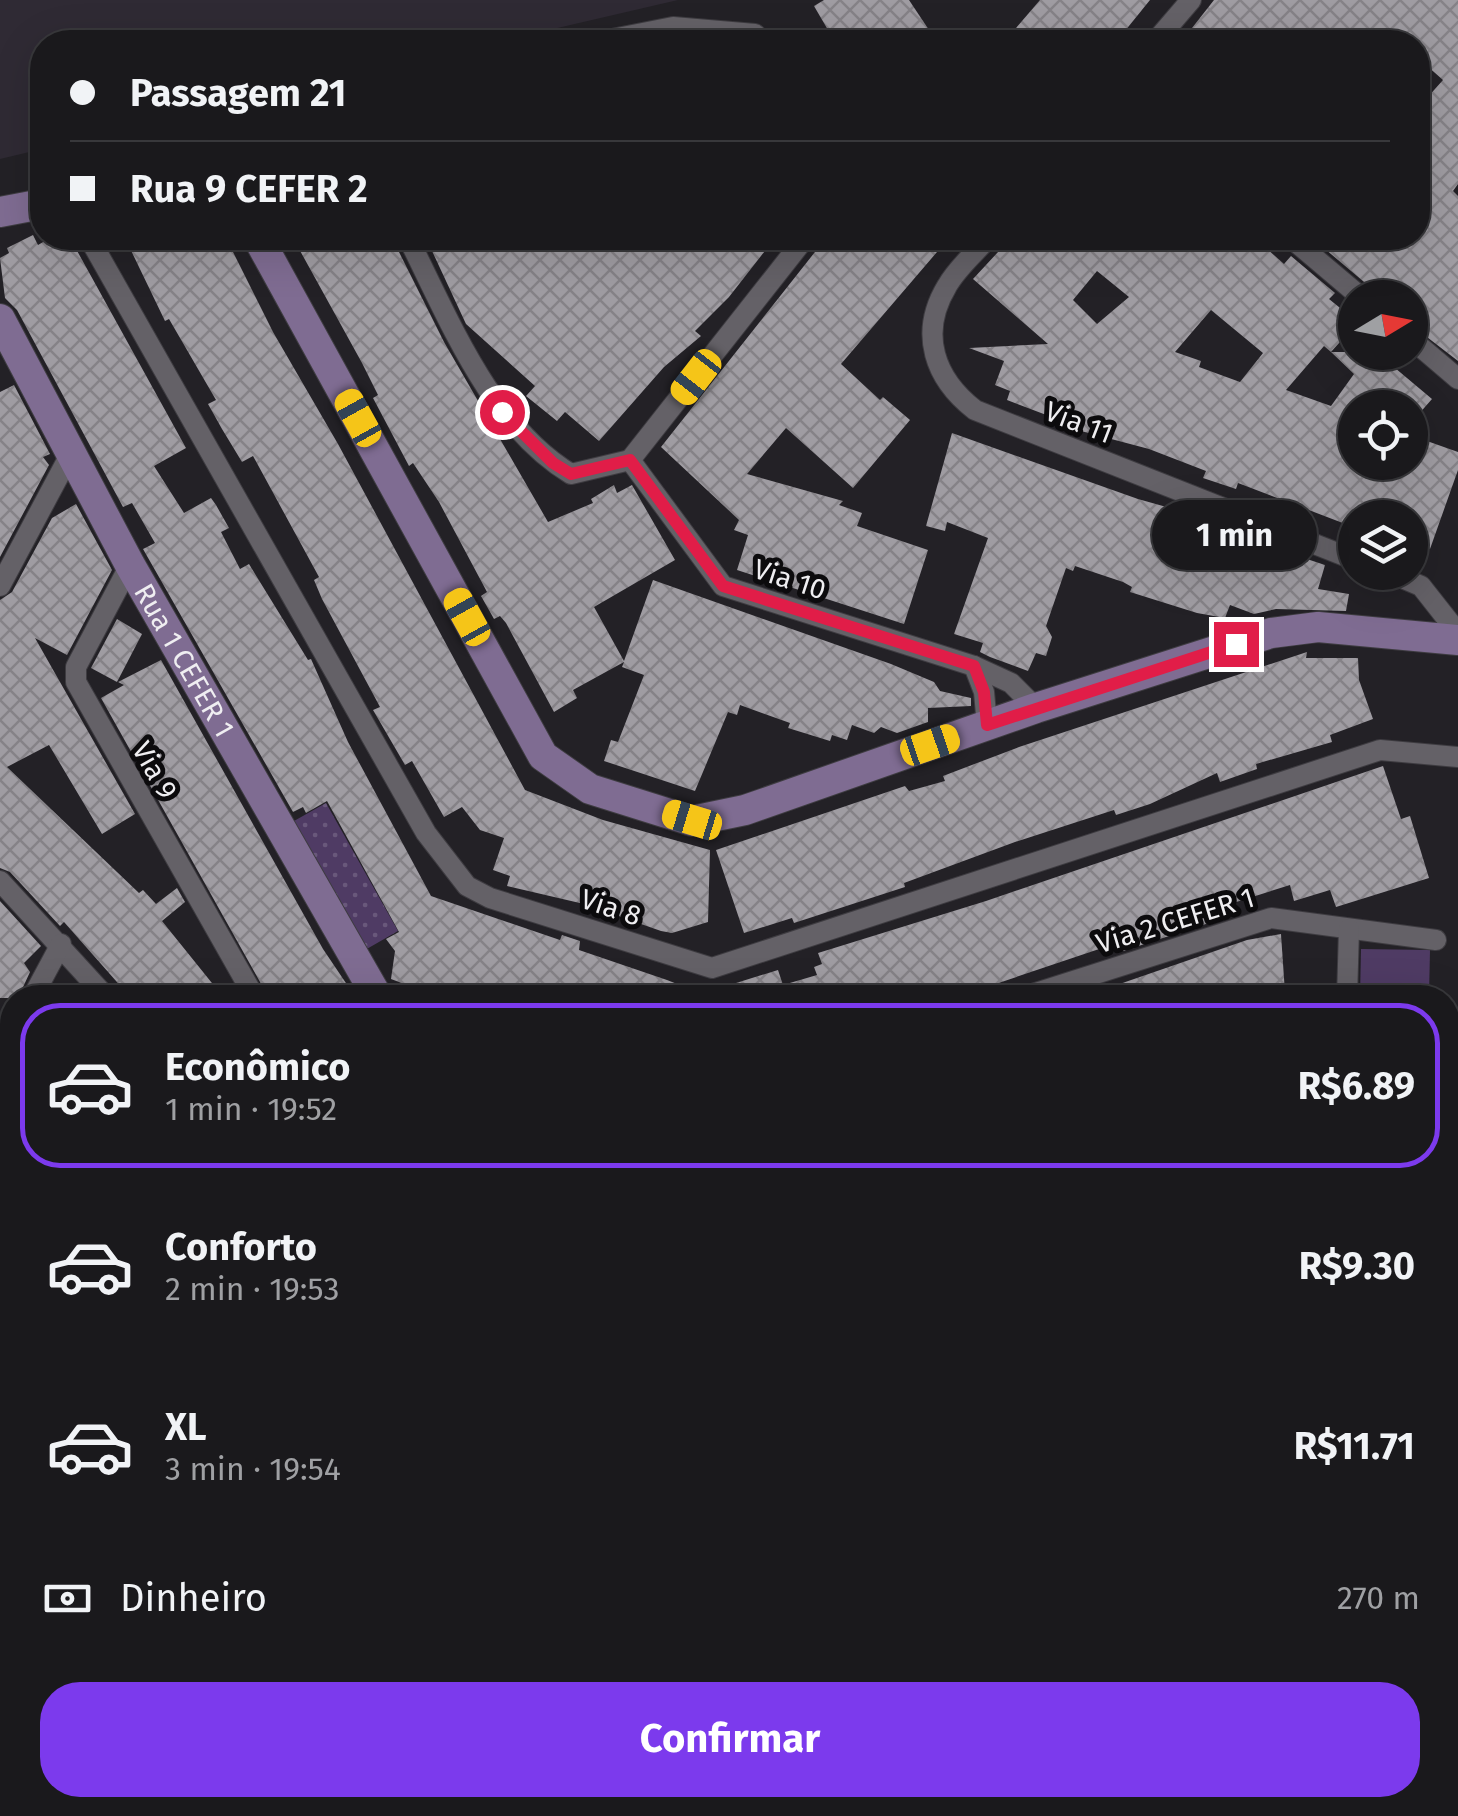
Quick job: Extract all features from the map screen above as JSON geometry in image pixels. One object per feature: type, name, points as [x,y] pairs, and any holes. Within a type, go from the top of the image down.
[{"type":"street","points":[[1165,30],[1191,0]]},
{"type":"street","points":[[654,30],[673,26],[714,30]]},
{"type":"street","points":[[0,212],[30,206]]},
{"type":"street","name":"Via 8","points":[[96,250],[426,833],[467,886],[490,898],[712,968],[1380,750],[1458,757]]},
{"type":"street","points":[[265,250],[544,756],[590,789],[692,820],[745,810],[1036,708],[1271,633],[1318,627],[1458,637]]},
{"type":"street","points":[[414,250],[502,412],[553,463],[571,474],[630,460],[796,250]]},
{"type":"street","name":"Via 11","points":[[978,250],[946,287],[934,336],[939,370],[956,395],[975,410],[1338,553]]},
{"type":"street","points":[[1305,250],[1341,280]]},
{"type":"street","name":"Rua 1 CEFER 1","points":[[0,319],[12,361],[71,453],[130,564],[371,985]]},
{"type":"street","points":[[1428,353],[1458,379]]},
{"type":"street","points":[[0,586],[71,453]]},
{"type":"street","name":"Via 10","points":[[630,460],[723,586],[974,666],[1011,683],[1036,708]]},
{"type":"street","name":"Via 9","points":[[130,564],[76,667],[76,682],[248,985]]},
{"type":"street","points":[[1425,590],[1458,637]]},
{"type":"street","points":[[974,666],[984,692],[987,725]]},
{"type":"street","points":[[0,881],[96,985]]},
{"type":"street","name":"Via 2 CEFER 1","points":[[1061,985],[1271,918],[1436,940]]},
{"type":"street","points":[[1347,985],[1349,929]]},
{"type":"street","points":[[39,985],[60,944]]},
{"type":"shaded area","points":[[0,0],[678,0],[549,30],[30,30],[30,152],[0,159]]},
{"type":"green space","points":[[326,803],[398,931],[365,950],[294,821]]},
{"type":"green space","points":[[1361,949],[1430,950],[1429,985],[1360,985]]},
{"type":"building","points":[[824,0],[909,0],[929,30],[828,30],[814,6]]},
{"type":"building","points":[[1040,0],[1150,0],[1126,30],[1014,30]]},
{"type":"building","points":[[1214,0],[1458,0],[1458,184],[1453,191],[1458,196],[1458,361],[1428,338],[1428,280],[1362,280],[1326,250],[1430,250],[1430,95],[1443,80],[1430,69],[1430,30],[1190,30]]},
{"type":"building","points":[[30,236],[30,250],[77,250],[186,448],[154,466],[184,513],[211,498],[216,505],[229,528],[221,532],[240,569],[249,564],[308,660],[311,659],[348,742],[431,896],[560,940],[562,935],[580,941],[579,950],[680,985],[407,985],[391,979],[395,951],[386,939],[399,932],[327,801],[306,813],[303,807],[293,812],[143,549],[155,543],[132,503],[123,507],[17,310],[5,298],[0,258],[9,253],[7,248]]},
{"type":"building","points":[[131,250],[232,250],[273,332],[525,790],[603,820],[710,850],[708,922],[672,933],[584,904],[507,886],[510,876],[493,870],[504,838],[480,830],[462,807],[444,817],[412,761],[405,765],[373,710],[380,707],[322,599],[314,580],[319,577],[253,456],[242,462],[208,404],[216,400],[169,319],[165,321]]},
{"type":"building","points":[[300,250],[398,250],[444,342],[548,522],[593,503],[591,499],[614,485],[617,493],[632,485],[675,560],[594,607],[624,661],[653,580],[891,664],[934,682],[940,691],[971,698],[971,706],[928,708],[928,722],[897,733],[881,727],[874,733],[852,725],[847,740],[832,735],[830,741],[788,728],[790,723],[740,705],[737,715],[728,712],[695,791],[604,761],[611,740],[618,742],[644,675],[622,667],[624,662],[573,690],[577,698],[554,712],[506,623],[500,616],[494,619],[481,596],[487,592],[439,502],[413,463],[409,466],[373,398],[378,395]]},
{"type":"building","points":[[432,250],[766,250],[729,297],[695,331],[701,336],[664,367],[599,441],[565,412],[557,421],[526,396],[535,386],[466,324]]},
{"type":"building","points":[[817,250],[939,250],[841,364],[880,400],[883,397],[910,420],[853,488],[786,428],[747,474],[843,501],[839,505],[862,513],[857,526],[928,550],[904,624],[737,570],[748,535],[734,530],[739,520],[661,447]]},
{"type":"building","points":[[1000,250],[1268,250],[1284,264],[1291,256],[1335,293],[1329,299],[1338,306],[1338,344],[1331,352],[1338,352],[1338,359],[1324,346],[1286,390],[1331,406],[1338,396],[1338,480],[1428,480],[1428,441],[1458,452],[1458,470],[1430,549],[1428,500],[1338,500],[1338,521],[1238,483],[1236,489],[1203,478],[1206,471],[1149,449],[1047,422],[1049,416],[1007,400],[1010,391],[995,385],[1004,361],[969,348],[1048,344],[973,279]],"holes":[[[1097,271],[1129,297],[1097,324],[1073,300]],[[1211,310],[1263,353],[1240,382],[1199,367],[1201,361],[1175,352]]]},
{"type":"building","points":[[1350,370],[1397,370],[1421,390],[1342,390],[1354,374]]},
{"type":"building","points":[[14,385],[50,454],[43,457],[49,465],[0,557],[0,392]]},
{"type":"building","points":[[952,433],[1138,499],[1195,515],[1228,528],[1226,532],[1325,565],[1318,589],[1349,594],[1346,611],[1276,609],[1254,614],[1230,605],[1225,618],[1130,592],[1132,587],[1123,582],[1075,566],[1073,571],[1066,568],[1046,626],[1052,637],[1046,656],[1036,653],[1028,671],[990,657],[980,652],[983,643],[954,634],[988,538],[947,522],[945,531],[926,526]]},
{"type":"building","points":[[76,504],[112,570],[67,655],[35,638],[135,814],[102,834],[49,745],[7,767],[139,893],[143,890],[156,904],[177,888],[185,902],[162,921],[214,985],[120,985],[64,922],[60,926],[10,872],[0,868],[0,600],[12,592],[52,518]]},
{"type":"building","points":[[117,619],[142,634],[117,682],[91,668]]},
{"type":"building","points":[[1307,652],[1306,658],[1358,658],[1359,680],[1373,719],[1330,735],[1332,742],[1256,764],[1257,769],[1220,782],[1217,773],[1150,804],[1116,815],[1114,810],[1015,842],[904,883],[905,887],[794,923],[792,918],[744,933],[716,850],[905,786],[909,791],[945,781],[943,776],[1019,747]]},
{"type":"building","points":[[161,660],[323,949],[347,985],[262,985],[101,698],[124,685],[118,682]]},
{"type":"building","points":[[1383,766],[1401,819],[1410,816],[1429,878],[1336,907],[1330,890],[1294,901],[1290,885],[1208,911],[1212,922],[1123,951],[1120,942],[993,985],[783,985],[817,975],[814,967],[822,964],[818,953],[986,901]]},
{"type":"building","points":[[0,901],[41,946],[24,963],[30,972],[24,985],[0,985]]},
{"type":"building","points":[[1281,934],[1284,985],[1117,985],[1247,940]]},
{"type":"building","points":[[778,970],[783,985],[730,985]]},
{"type":"route","points":[[502,412],[553,463],[571,474],[630,460],[723,586],[974,666],[984,692],[987,725],[1236,644]]}]
